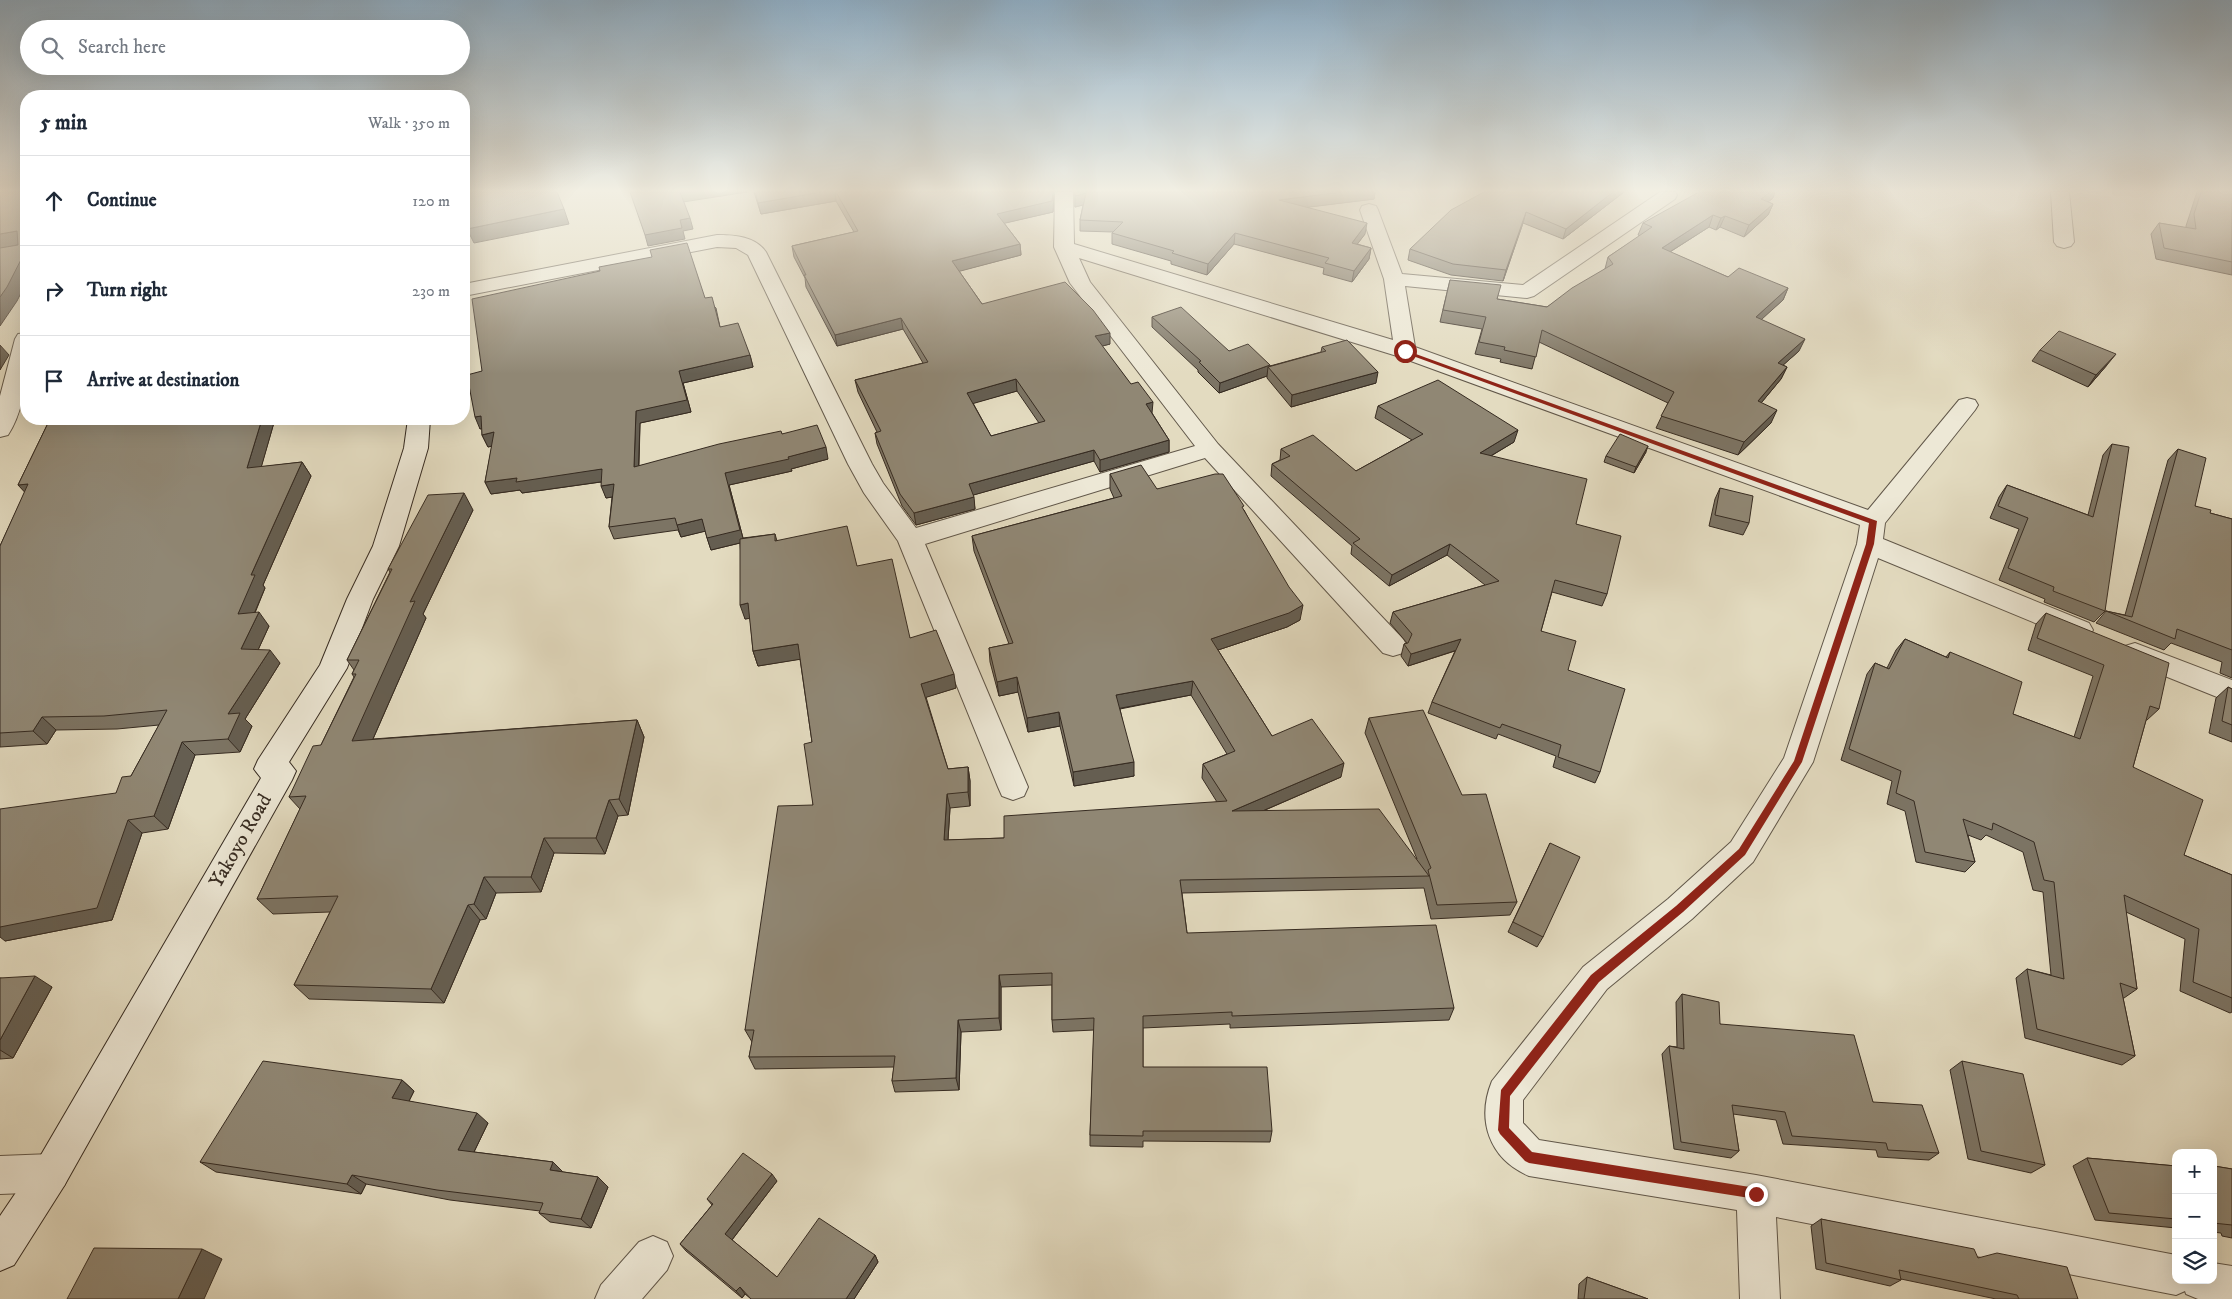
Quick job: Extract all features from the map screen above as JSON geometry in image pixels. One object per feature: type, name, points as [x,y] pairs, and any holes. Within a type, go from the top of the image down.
[{"type":"street","points":[[470,289],[657,253]]},
{"type":"street","points":[[756,253],[873,487],[910,539],[1013,787]]},
{"type":"street","points":[[1066,253],[1080,283],[1210,449],[1393,646]]},
{"type":"street","points":[[1079,253],[1405,351],[1871,533],[2110,642],[2232,692]]},
{"type":"street","points":[[1384,253],[1394,279],[1405,351]]},
{"type":"street","points":[[1394,279],[1527,292],[1584,253]]},
{"type":"street","points":[[2,421],[20,360]]},
{"type":"street","points":[[1967,405],[1871,533],[1798,762],[1742,852],[1680,909],[1595,978],[1505,1094],[1504,1130],[1529,1158],[1756,1194],[2172,1275]]},
{"type":"street","name":"Yakoyo Road","points":[[0,1252],[51,1173],[281,771],[269,769],[333,668],[360,599],[386,546],[416,448],[418,425]]},
{"type":"street","points":[[910,539],[1210,449]]},
{"type":"street","points":[[0,1175],[51,1173]]},
{"type":"street","points":[[1756,1194],[1760,1299]]},
{"type":"street","points":[[615,1299],[653,1256]]},
{"type":"street","points":[[2217,1283],[2232,1286]]},
{"type":"building","points":[[0,253],[20,253],[20,262],[0,297]]},
{"type":"building","points":[[651,253],[690,253],[705,298],[712,297],[720,327],[738,323],[750,355],[679,371],[687,400],[636,411],[634,467],[719,444],[781,431],[782,434],[817,425],[826,447],[788,457],[789,459],[725,473],[740,530],[707,538],[702,519],[677,525],[675,518],[609,527],[614,484],[601,486],[602,469],[516,482],[517,478],[485,482],[494,432],[482,435],[481,416],[475,417],[470,391],[470,374],[482,371],[472,299],[600,271],[599,267],[652,257]]},
{"type":"building","points":[[795,253],[986,253],[952,261],[982,304],[1065,282],[1093,310],[1110,333],[1095,336],[1131,384],[1138,382],[1153,402],[1146,404],[1169,440],[1100,460],[1094,450],[969,484],[974,497],[914,513],[900,494],[875,433],[881,431],[855,380],[928,362],[901,318],[835,335],[804,275],[806,275]],"holes":[[[1016,379],[1045,421],[991,436],[967,393]]]},
{"type":"building","points":[[1172,253],[1218,253],[1208,264]]},
{"type":"building","points":[[1309,253],[1368,253],[1354,271],[1325,263],[1329,258]]},
{"type":"building","points":[[1420,253],[1512,253],[1506,270],[1453,264]]},
{"type":"building","points":[[1614,253],[1673,253],[1728,277],[1739,268],[1788,288],[1756,317],[1805,339],[1778,363],[1787,367],[1758,401],[1777,410],[1744,442],[1661,416],[1674,392],[1542,330],[1536,357],[1504,350],[1505,347],[1479,342],[1486,317],[1443,310],[1450,280],[1501,285],[1497,299],[1547,307],[1572,288],[1613,264],[1608,257]]},
{"type":"building","points":[[2186,253],[2232,253],[2232,262]]},
{"type":"building","points":[[1181,307],[1229,351],[1248,344],[1270,365],[1220,383],[1199,362],[1201,361],[1152,317]]},
{"type":"building","points":[[2059,331],[2116,354],[2096,375],[2040,350]]},
{"type":"building","points":[[1347,340],[1378,372],[1292,395],[1268,367],[1326,351],[1322,347]]},
{"type":"building","points":[[1438,380],[1518,430],[1480,453],[1587,479],[1576,524],[1621,536],[1607,594],[1555,580],[1541,631],[1576,641],[1568,670],[1625,689],[1600,772],[1558,757],[1561,745],[1502,724],[1500,728],[1432,702],[1461,639],[1411,654],[1404,644],[1408,643],[1412,634],[1393,612],[1499,581],[1450,544],[1392,575],[1353,543],[1360,539],[1272,464],[1290,456],[1281,449],[1313,435],[1356,471],[1423,434],[1378,406]]},
{"type":"building","points":[[47,425],[260,425],[247,468],[302,462],[251,575],[255,575],[238,614],[259,612],[241,649],[270,650],[228,714],[240,713],[228,739],[182,742],[154,816],[128,820],[97,908],[0,927],[0,809],[116,793],[122,777],[131,776],[167,710],[104,716],[42,717],[33,731],[0,733],[0,546],[28,484],[18,485]]},
{"type":"building","points":[[1620,434],[1648,446],[1636,467],[1606,456]]},
{"type":"building","points":[[2112,444],[2129,447],[2105,611],[2053,591],[2054,587],[2008,568],[2028,518],[1998,506],[2007,485],[2093,517]]},
{"type":"building","points":[[2178,449],[2206,458],[2195,506],[2211,510],[2210,513],[2232,519],[2232,650],[2177,629],[2175,639],[2106,611],[2132,617]]},
{"type":"building","points":[[1141,465],[1157,489],[1215,474],[1223,474],[1244,506],[1242,507],[1289,587],[1303,605],[1289,613],[1211,639],[1272,736],[1312,719],[1344,763],[1232,811],[1379,809],[1429,876],[1180,880],[1187,933],[1436,925],[1454,1008],[1232,1016],[1232,1012],[1143,1016],[1143,1067],[1267,1067],[1272,1131],[1143,1131],[1143,1136],[1090,1135],[1094,1018],[1052,1020],[1052,973],[999,975],[999,1018],[958,1020],[956,1078],[892,1081],[895,1056],[749,1057],[754,1030],[745,1030],[778,806],[813,805],[804,744],[812,742],[798,644],[753,651],[748,603],[740,605],[740,539],[775,534],[775,541],[847,526],[857,566],[892,559],[910,638],[936,630],[954,674],[921,684],[948,769],[968,767],[968,792],[947,794],[944,840],[1004,838],[1004,816],[1227,801],[1203,764],[1235,751],[1193,681],[1116,695],[1134,762],[1073,772],[1059,712],[1027,718],[1017,677],[997,682],[989,648],[1013,643],[972,536],[1122,496],[1110,474]]},
{"type":"building","points":[[1720,488],[1753,496],[1749,523],[1715,515]]},
{"type":"building","points":[[464,493],[410,602],[415,601],[352,741],[637,720],[619,799],[609,800],[596,838],[544,838],[531,877],[484,877],[474,904],[468,905],[431,989],[294,985],[338,896],[257,899],[306,796],[289,797],[313,746],[321,745],[356,674],[352,674],[359,660],[347,660],[392,569],[388,569],[428,495]]},
{"type":"building","points":[[2046,613],[2169,663],[2159,709],[2150,706],[2133,767],[2203,800],[2184,855],[2232,875],[2232,998],[2193,982],[2199,929],[2124,895],[2137,989],[2120,983],[2135,1056],[2037,1029],[2027,969],[2064,979],[2054,882],[2044,880],[2034,842],[1993,823],[1992,830],[1963,819],[1975,862],[1925,852],[1914,801],[1896,793],[1901,771],[1849,749],[1875,663],[1889,669],[1905,639],[1948,658],[1950,652],[2022,682],[2013,714],[2080,739],[2104,665],[2037,638]]},
{"type":"building","points":[[2228,687],[2232,689],[2232,725],[2222,721]]},
{"type":"building","points":[[1423,710],[1462,795],[1486,794],[1517,902],[1437,905],[1428,870],[1431,868],[1369,718]]},
{"type":"building","points":[[1550,843],[1580,857],[1543,937],[1513,922]]},
{"type":"building","points":[[35,976],[0,1040],[0,978]]},
{"type":"building","points":[[1682,994],[1719,1002],[1720,1024],[1854,1035],[1873,1102],[1922,1105],[1939,1153],[1888,1150],[1886,1143],[1792,1136],[1785,1112],[1732,1105],[1739,1151],[1681,1142],[1669,1046],[1684,1049]]},
{"type":"building","points":[[263,1061],[402,1080],[392,1098],[477,1113],[458,1150],[553,1162],[550,1170],[598,1177],[581,1219],[539,1213],[543,1203],[437,1190],[352,1175],[347,1184],[200,1162]]},
{"type":"building","points":[[1962,1061],[2023,1074],[2045,1165],[1981,1151]]},
{"type":"building","points":[[743,1153],[772,1174],[725,1234],[777,1277],[819,1218],[875,1255],[846,1299],[751,1299],[740,1287],[736,1291],[680,1244],[713,1204],[707,1199]]},
{"type":"building","points":[[2087,1158],[2172,1166],[2172,1219],[2109,1213]]},
{"type":"building","points":[[2217,1166],[2232,1169],[2232,1225],[2217,1223]]},
{"type":"building","points":[[1821,1219],[1974,1249],[1978,1258],[1997,1253],[2067,1267],[2078,1299],[2019,1299],[2017,1295],[1899,1270],[1901,1280],[1826,1263]]},
{"type":"building","points":[[94,1248],[202,1249],[178,1299],[67,1299]]},
{"type":"building","points":[[1587,1277],[1648,1299],[1584,1299]]},
{"type":"route","points":[[1405,351],[1873,521],[1870,544],[1798,762],[1742,852],[1680,909],[1595,978],[1505,1094],[1504,1130],[1529,1158],[1756,1194]]}]
